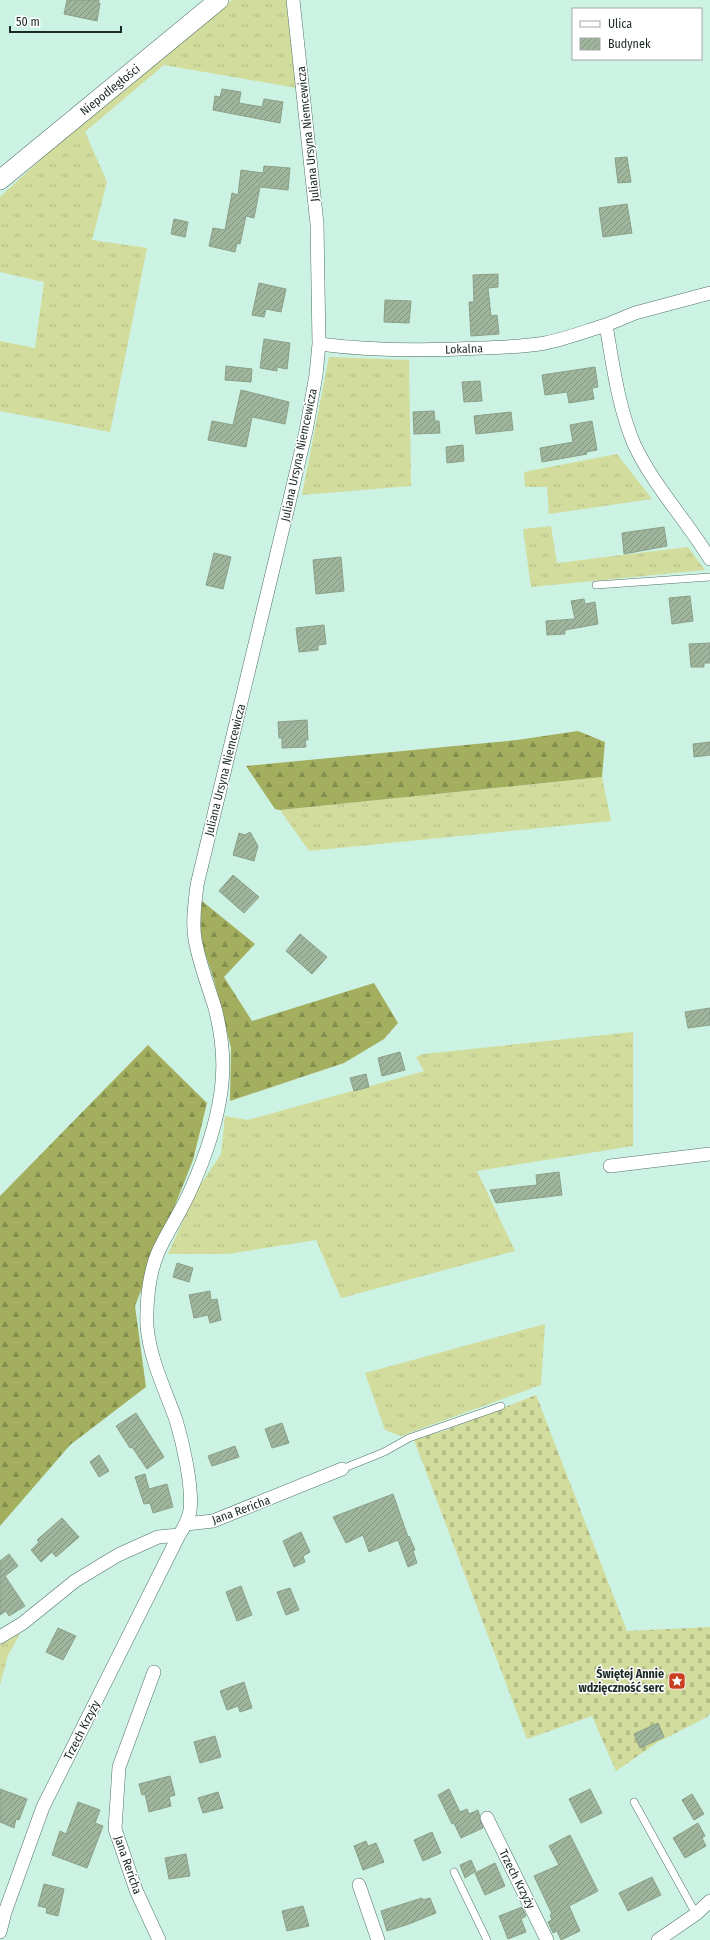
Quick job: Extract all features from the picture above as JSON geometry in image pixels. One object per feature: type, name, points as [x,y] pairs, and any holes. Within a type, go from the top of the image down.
[{"type":"street","name":"Niepodległości","points":[[0,180],[219,0]]},
{"type":"street","name":"Juliana Ursyna Niemcewicza","points":[[182,1530],[190,1510],[190,1484],[176,1421],[156,1368],[151,1349],[147,1326],[150,1282],[158,1252],[190,1191],[203,1162],[212,1137],[221,1092],[223,1072],[220,1028],[194,937],[197,885],[228,755],[245,692],[306,431],[316,375],[319,344],[317,224],[293,0]]},
{"type":"street","name":"Lokalna","points":[[319,344],[351,348],[393,350],[446,350],[544,343],[606,325],[635,313],[710,293]]},
{"type":"street","points":[[606,325],[620,403],[634,444],[658,484],[710,559]]},
{"type":"street","points":[[610,1166],[710,1154]]},
{"type":"street","name":"Jana Rericha","points":[[0,1637],[23,1622],[75,1581],[118,1555],[158,1538],[213,1521],[342,1469]]},
{"type":"street","name":"Trzech Krzyży","points":[[0,1932],[5,1912],[43,1807],[182,1530]]},
{"type":"street","name":"Jana Rericha","points":[[154,1672],[119,1767],[115,1829],[136,1890],[159,1940]]},
{"type":"street","name":"Trzech Krzyży","points":[[487,1818],[547,1940]]},
{"type":"street","points":[[359,1885],[378,1940]]},
{"type":"street","points":[[658,1940],[696,1914],[710,1901]]},
{"type":"lane","points":[[596,585],[710,577]]},
{"type":"lane","name":"Jana Rericha","points":[[342,1469],[384,1452],[409,1438],[501,1406]]},
{"type":"lane","points":[[634,1802],[696,1914]]},
{"type":"lane","points":[[454,1872],[487,1940]]},
{"type":"green space","points":[[232,0],[287,0],[297,88],[164,65],[85,132],[107,182],[92,240],[147,248],[110,432],[0,411],[0,341],[35,348],[44,282],[0,272],[0,197],[63,139]]},
{"type":"green space","points":[[329,357],[409,360],[411,486],[302,495]]},
{"type":"green space","points":[[617,454],[652,499],[549,514],[547,487],[525,487],[524,472]]},
{"type":"green space","points":[[551,526],[557,563],[688,547],[705,570],[531,587],[523,529]]},
{"type":"green space","points":[[578,731],[605,742],[602,777],[280,810],[275,809],[246,766],[517,740]]},
{"type":"green space","points":[[602,777],[611,821],[309,851],[280,810]]},
{"type":"green space","points":[[202,901],[255,944],[224,977],[252,1021],[374,983],[398,1023],[384,1039],[344,1063],[230,1101],[231,1048],[214,980],[204,950],[199,922]]},
{"type":"green space","points":[[633,1032],[633,1146],[477,1171],[515,1251],[341,1298],[316,1240],[228,1254],[168,1254],[197,1190],[221,1154],[225,1116],[248,1120],[424,1071],[416,1057],[423,1054]]},
{"type":"green space","points":[[148,1045],[207,1103],[193,1160],[135,1306],[146,1387],[70,1445],[0,1526],[0,1196]]},
{"type":"green space","points":[[545,1324],[541,1385],[401,1436],[385,1430],[365,1373]]},
{"type":"green space","points":[[536,1395],[627,1631],[710,1627],[710,1713],[707,1717],[658,1742],[616,1771],[592,1716],[527,1739],[414,1440],[446,1430]]},
{"type":"green space","points":[[20,1634],[8,1655],[0,1685],[0,1644]]},
{"type":"building","points":[[67,0],[99,0],[98,3],[100,3],[97,21],[64,14]]},
{"type":"building","points":[[222,89],[241,92],[239,103],[262,107],[264,99],[283,102],[280,123],[213,110],[215,96],[220,97]]},
{"type":"building","points":[[627,157],[631,182],[618,183],[615,158]]},
{"type":"building","points":[[264,166],[290,168],[288,190],[260,187],[254,218],[246,216],[240,244],[237,243],[235,252],[209,246],[213,228],[225,230],[232,193],[238,195],[241,170],[263,173]]},
{"type":"building","points":[[627,204],[632,233],[603,237],[599,208]]},
{"type":"building","points":[[174,219],[188,222],[185,237],[171,234]]},
{"type":"building","points":[[498,274],[498,287],[488,288],[491,316],[497,315],[499,334],[471,336],[469,302],[474,302],[473,275]]},
{"type":"building","points":[[259,283],[286,289],[281,312],[266,309],[264,317],[252,315]]},
{"type":"building","points":[[385,300],[411,301],[409,323],[384,322]]},
{"type":"building","points":[[264,339],[290,343],[287,369],[277,367],[277,371],[260,368]]},
{"type":"building","points":[[226,366],[252,369],[251,382],[225,380]]},
{"type":"building","points":[[595,367],[598,387],[592,388],[594,399],[569,403],[567,392],[545,395],[542,375]]},
{"type":"building","points":[[480,381],[482,401],[464,402],[462,382]]},
{"type":"building","points":[[241,390],[289,402],[285,424],[252,417],[246,447],[208,440],[212,421],[233,425]]},
{"type":"building","points":[[434,411],[435,421],[439,421],[440,433],[414,434],[413,412]]},
{"type":"building","points":[[511,412],[513,430],[476,434],[474,416]]},
{"type":"building","points":[[592,421],[597,450],[586,452],[587,454],[542,462],[540,448],[573,442],[570,425]]},
{"type":"building","points":[[463,445],[464,461],[447,463],[446,447]]},
{"type":"building","points":[[664,527],[667,546],[624,554],[622,533]]},
{"type":"building","points":[[214,553],[231,557],[223,589],[206,585]]},
{"type":"building","points":[[341,557],[344,591],[316,594],[313,560]]},
{"type":"building","points":[[690,596],[693,621],[672,624],[669,598]]},
{"type":"building","points":[[584,599],[585,604],[595,602],[598,624],[565,630],[565,634],[547,635],[546,621],[575,619],[571,601]]},
{"type":"building","points":[[324,625],[326,644],[318,645],[318,650],[299,652],[296,628]]},
{"type":"building","points":[[710,643],[710,663],[704,663],[704,667],[691,667],[689,644]]},
{"type":"building","points":[[307,720],[308,740],[305,740],[306,747],[282,748],[282,738],[279,738],[278,722]]},
{"type":"building","points":[[710,742],[710,755],[694,757],[693,744]]},
{"type":"building","points":[[250,832],[258,846],[254,861],[233,855],[239,833],[245,835]]},
{"type":"building","points":[[233,875],[259,897],[244,913],[219,891]]},
{"type":"building","points":[[300,934],[327,957],[312,974],[286,951]]},
{"type":"building","points":[[710,1008],[710,1025],[688,1028],[685,1012]]},
{"type":"building","points":[[400,1052],[405,1070],[382,1076],[378,1058]]},
{"type":"building","points":[[366,1074],[369,1087],[354,1091],[350,1078]]},
{"type":"building","points":[[559,1172],[562,1195],[496,1203],[490,1190],[537,1185],[536,1175]]},
{"type":"building","points":[[177,1263],[193,1268],[189,1282],[173,1277]]},
{"type":"building","points":[[210,1291],[211,1300],[217,1299],[221,1320],[210,1323],[208,1315],[194,1318],[189,1295]]},
{"type":"building","points":[[136,1413],[164,1457],[147,1469],[132,1447],[130,1448],[116,1426]]},
{"type":"building","points":[[282,1423],[289,1443],[272,1448],[265,1429]]},
{"type":"building","points":[[235,1446],[239,1457],[212,1466],[208,1456]]},
{"type":"building","points":[[99,1455],[109,1471],[99,1477],[90,1462]]},
{"type":"building","points":[[145,1474],[149,1489],[167,1484],[173,1507],[153,1513],[150,1503],[144,1504],[135,1477]]},
{"type":"building","points":[[393,1494],[408,1537],[409,1536],[415,1550],[413,1551],[417,1563],[408,1567],[398,1540],[369,1552],[363,1535],[346,1543],[333,1517]]},
{"type":"building","points":[[62,1518],[79,1537],[56,1557],[52,1552],[41,1562],[31,1550],[39,1542],[37,1540]]},
{"type":"building","points":[[301,1532],[310,1552],[303,1556],[305,1562],[294,1567],[283,1541]]},
{"type":"building","points":[[9,1554],[18,1566],[5,1576],[25,1606],[9,1616],[6,1611],[0,1615],[0,1561]]},
{"type":"building","points":[[241,1586],[252,1615],[237,1621],[226,1592]]},
{"type":"building","points":[[290,1588],[299,1610],[286,1615],[277,1592]]},
{"type":"building","points":[[58,1628],[76,1636],[63,1660],[46,1652]]},
{"type":"building","points":[[244,1682],[252,1708],[240,1712],[238,1706],[227,1710],[220,1691]]},
{"type":"building","points":[[658,1723],[664,1737],[640,1748],[634,1734]]},
{"type":"building","points":[[215,1736],[221,1757],[200,1763],[194,1742]]},
{"type":"building","points":[[170,1776],[175,1795],[169,1797],[171,1806],[149,1812],[145,1794],[142,1795],[139,1784]]},
{"type":"building","points":[[0,1789],[27,1799],[19,1820],[16,1819],[14,1828],[0,1822]]},
{"type":"building","points":[[449,1789],[460,1812],[467,1809],[469,1814],[478,1810],[483,1828],[461,1838],[454,1823],[452,1824],[438,1795]]},
{"type":"building","points":[[590,1789],[602,1813],[581,1823],[569,1799]]},
{"type":"building","points":[[218,1792],[223,1808],[203,1813],[198,1798]]},
{"type":"building","points":[[692,1794],[704,1814],[694,1820],[682,1800]]},
{"type":"building","points":[[78,1802],[100,1810],[95,1823],[103,1826],[87,1868],[52,1855],[60,1831],[66,1834]]},
{"type":"building","points":[[698,1823],[705,1836],[702,1838],[706,1846],[685,1858],[673,1838]]},
{"type":"building","points":[[432,1832],[441,1853],[423,1861],[414,1840]]},
{"type":"building","points":[[570,1835],[598,1891],[569,1906],[580,1931],[561,1940],[557,1931],[553,1933],[548,1922],[552,1920],[550,1915],[552,1914],[534,1876],[559,1865],[549,1846]]},
{"type":"building","points":[[366,1841],[368,1846],[376,1843],[384,1862],[363,1870],[354,1846]]},
{"type":"building","points":[[186,1854],[190,1876],[169,1879],[165,1858]]},
{"type":"building","points":[[471,1860],[476,1871],[465,1878],[460,1865]]},
{"type":"building","points":[[495,1863],[505,1886],[485,1895],[475,1873]]},
{"type":"building","points":[[652,1877],[661,1895],[628,1911],[619,1893]]},
{"type":"building","points":[[44,1884],[64,1889],[58,1916],[46,1913],[47,1908],[38,1906]]},
{"type":"building","points":[[422,1898],[423,1900],[430,1898],[436,1913],[387,1931],[381,1911]]},
{"type":"building","points":[[303,1906],[309,1926],[287,1931],[282,1911]]},
{"type":"building","points":[[522,1907],[526,1916],[521,1919],[526,1932],[508,1939],[499,1916]]},
{"type":"place","name":"Świętej Annie wdzięczność serc","points":[[677,1681]]}]
